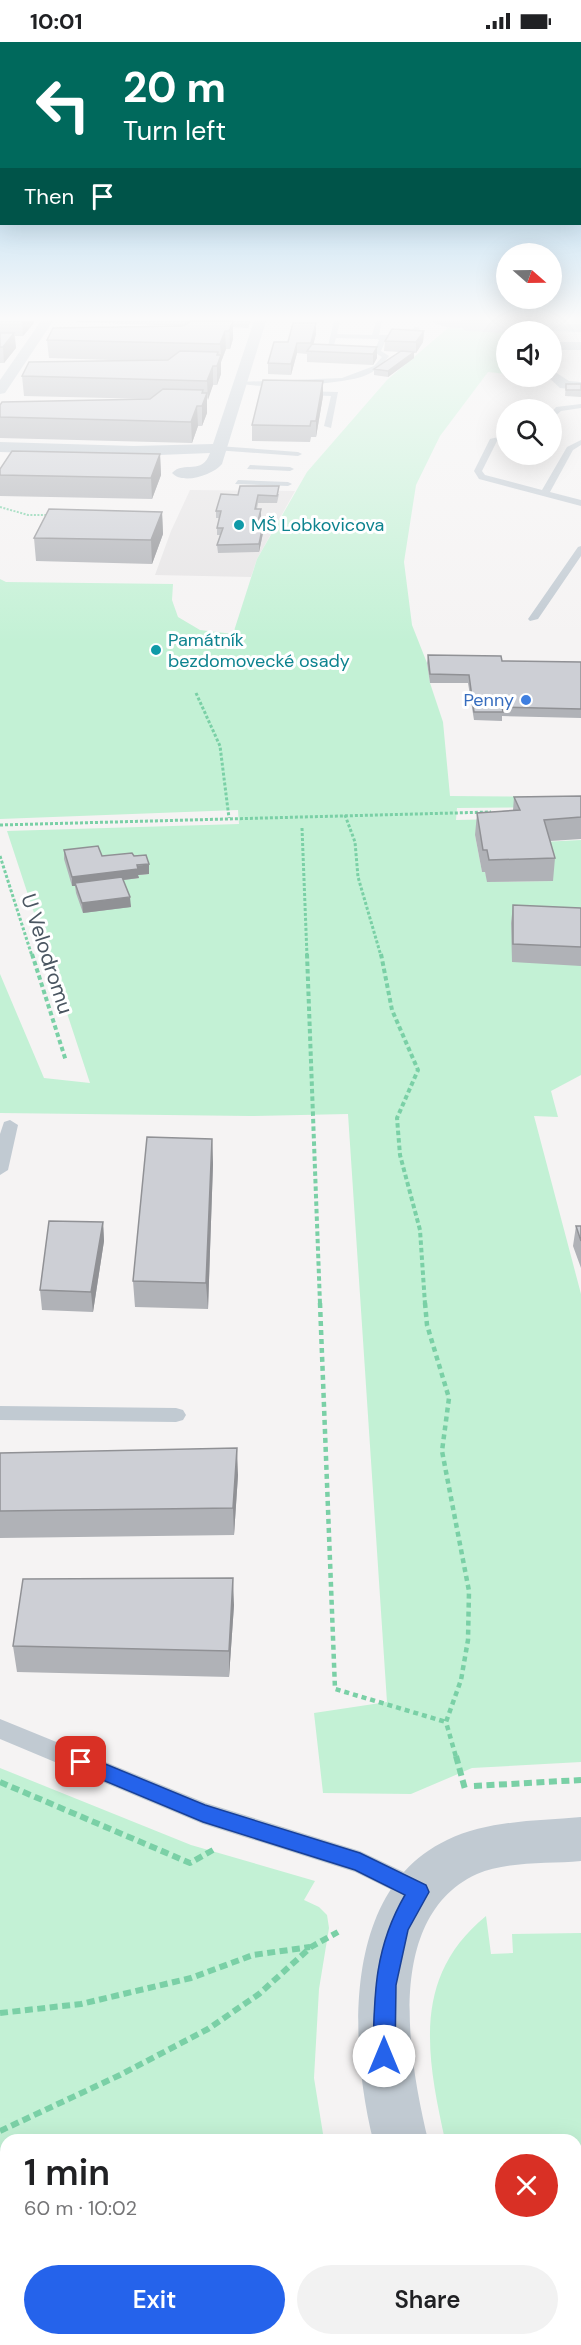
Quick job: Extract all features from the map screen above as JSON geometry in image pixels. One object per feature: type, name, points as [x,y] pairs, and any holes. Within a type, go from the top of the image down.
[{"type":"street","points":[[180,473],[203,471],[214,464],[226,428]]},
{"type":"street","points":[[0,447],[134,451],[218,448]]},
{"type":"street","points":[[399,2134],[384,2056],[385,1985],[398,1927],[419,1892],[435,1872],[464,1856],[493,1849],[581,1839]]},
{"type":"lane","points":[[496,439],[478,471],[482,477],[493,482],[581,503]]},
{"type":"lane","points":[[544,495],[570,449],[581,442]]},
{"type":"lane","points":[[218,448],[298,454]]},
{"type":"lane","points":[[250,467],[290,469]]},
{"type":"lane","points":[[237,482],[288,484]]},
{"type":"lane","points":[[533,619],[581,550]]},
{"type":"lane","points":[[0,1170],[10,1125]]},
{"type":"lane","points":[[0,1413],[176,1414]]},
{"type":"lane","points":[[0,1729],[203,1813],[360,1862],[419,1892]]},
{"type":"path","points":[[0,507],[28,515],[50,515]]},
{"type":"path","points":[[196,693],[220,746],[229,818]]},
{"type":"path","points":[[0,825],[497,812]]},
{"type":"path","points":[[345,815],[355,842],[358,877],[381,952],[392,1010],[418,1070],[397,1118],[399,1155],[420,1230],[427,1325],[449,1398],[442,1451],[469,1591],[468,1640],[461,1680],[446,1722],[465,1789]]},
{"type":"path","points":[[302,828],[335,1689],[446,1722]]},
{"type":"path","name":"U Velodromu","points":[[0,856],[66,1061]]},
{"type":"path","points":[[474,1786],[581,1780]]},
{"type":"path","points":[[0,1782],[40,1796],[122,1835],[190,1863]]},
{"type":"path","points":[[0,2131],[120,2075],[208,2029],[259,1994],[311,1947],[338,1932]]},
{"type":"path","points":[[0,2013],[81,2004],[191,1978],[254,1955],[311,1947]]},
{"type":"shaded area","points":[[190,490],[295,491],[257,559],[251,577],[155,575],[171,531]]},
{"type":"green space","points":[[345,428],[446,428],[416,485],[404,562],[412,625],[427,663],[430,683],[443,722],[450,796],[581,797],[581,807],[457,808],[456,820],[581,817],[475,835],[482,872],[485,872],[488,882],[553,881],[542,842],[581,840],[581,1075],[551,1091],[558,1117],[534,1116],[581,1294],[581,1762],[472,1768],[411,1794],[323,1793],[314,1713],[387,1702],[348,1114],[250,1116],[0,1113],[0,974],[44,1078],[90,1083],[7,831],[239,824],[238,810],[0,819],[0,579],[6,582],[173,584],[172,600],[178,617],[200,630],[233,634],[257,559],[307,472]],"holes":[[[102,866],[149,874],[137,875],[138,878],[73,886]]]},
{"type":"green space","points":[[0,1768],[191,1845],[315,1881],[304,1900],[319,1907],[327,1915],[329,1928],[319,1989],[314,2078],[323,2134],[0,2134]]},
{"type":"green space","points":[[486,1916],[491,1954],[513,1953],[512,1934],[581,1933],[581,2134],[444,2134],[433,2079],[430,2049],[431,2020],[435,1992],[445,1965],[462,1940]]},
{"type":"building","points":[[12,451],[160,454],[151,478],[0,475],[0,469]]},
{"type":"building","name":"MŠ Lobkovicova","points":[[240,486],[279,486],[277,496],[258,495],[255,509],[261,509],[257,525],[263,525],[259,544],[217,545],[223,528],[217,528],[221,511],[216,511],[221,494],[238,495]]},
{"type":"building","points":[[49,509],[162,512],[151,540],[34,538]]},
{"type":"building","name":"Penny","points":[[428,655],[501,656],[502,661],[581,662],[581,709],[502,707],[503,712],[474,712],[469,675],[430,674]]},
{"type":"building","points":[[581,796],[581,817],[544,820],[555,858],[489,860],[487,850],[483,850],[477,813],[520,810],[514,797]]},
{"type":"building","points":[[98,846],[102,856],[132,853],[134,856],[146,855],[149,864],[137,865],[138,869],[72,877],[64,850]]},
{"type":"building","points":[[122,877],[130,897],[82,903],[75,883]]},
{"type":"building","points":[[513,905],[581,908],[581,947],[513,944]]},
{"type":"building","points":[[147,1137],[212,1139],[206,1283],[133,1281]]},
{"type":"building","points":[[49,1221],[103,1222],[91,1292],[40,1290]]},
{"type":"building","points":[[576,1226],[581,1226],[581,1241]]},
{"type":"building","points":[[237,1448],[233,1508],[0,1511],[0,1453]]},
{"type":"building","points":[[233,1578],[229,1651],[13,1646],[23,1579]]},
{"type":"place","name":"MŠ Lobkovicova","points":[[239,525]]},
{"type":"place","name":"Památník bezdomovecké osady","points":[[156,650]]},
{"type":"place","name":"Penny","points":[[526,700]]},
{"type":"route","points":[[81,1762],[203,1813],[360,1862],[419,1892],[398,1927],[385,1985],[384,2056]]}]
